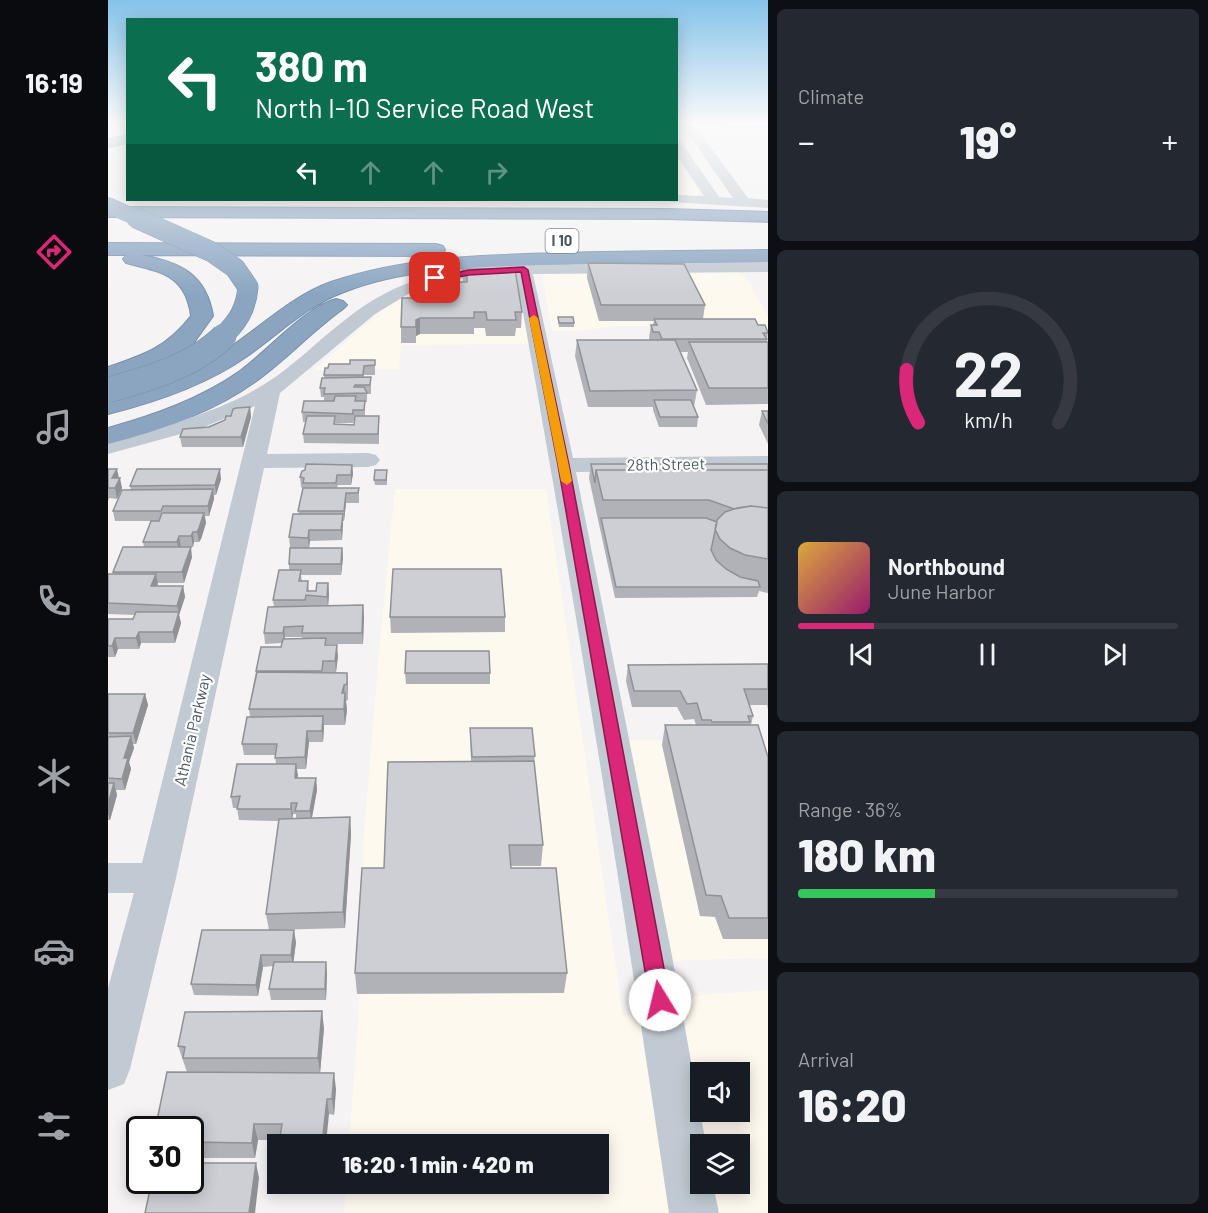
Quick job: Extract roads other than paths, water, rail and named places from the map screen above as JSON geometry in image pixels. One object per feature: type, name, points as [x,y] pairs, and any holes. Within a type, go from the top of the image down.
[{"type":"highway","points":[[108,211],[193,205],[216,201]]},
{"type":"highway","points":[[431,201],[484,208],[616,214]]},
{"type":"highway","points":[[108,205],[212,252],[235,268],[248,287],[245,308],[230,331],[200,353],[160,374],[108,390]]},
{"type":"highway","points":[[108,211],[768,217]]},
{"type":"highway","name":"I 10","points":[[108,220],[768,223]]},
{"type":"highway","points":[[108,240],[449,240]]},
{"type":"highway","name":"I 10","points":[[566,241],[768,241]]},
{"type":"highway","points":[[108,249],[768,251]]},
{"type":"highway","points":[[108,255],[148,261],[176,272],[195,286],[201,300],[202,316],[185,339],[150,361],[108,375]]},
{"type":"highway","points":[[108,406],[185,380],[236,354],[300,305],[338,287],[369,278],[453,264],[590,258],[765,263]]},
{"type":"highway","points":[[108,436],[189,410],[222,394],[249,376],[333,306],[360,291],[390,280],[453,264]]},
{"type":"street","points":[[702,182],[715,202]]},
{"type":"street","points":[[727,182],[744,203]]},
{"type":"street","points":[[678,199],[768,204]]},
{"type":"street","points":[[108,447],[174,429],[242,404],[270,390],[315,357],[381,301],[405,288],[452,274],[765,263],[768,284]]},
{"type":"street","points":[[524,270],[564,465],[652,956],[694,1213]]},
{"type":"street","name":"Athania Parkway","points":[[108,1069],[157,878],[270,390]]},
{"type":"street","points":[[254,461],[368,460]]},
{"type":"street","name":"28th Street","points":[[564,465],[768,462]]},
{"type":"street","points":[[108,878],[157,878]]}]
